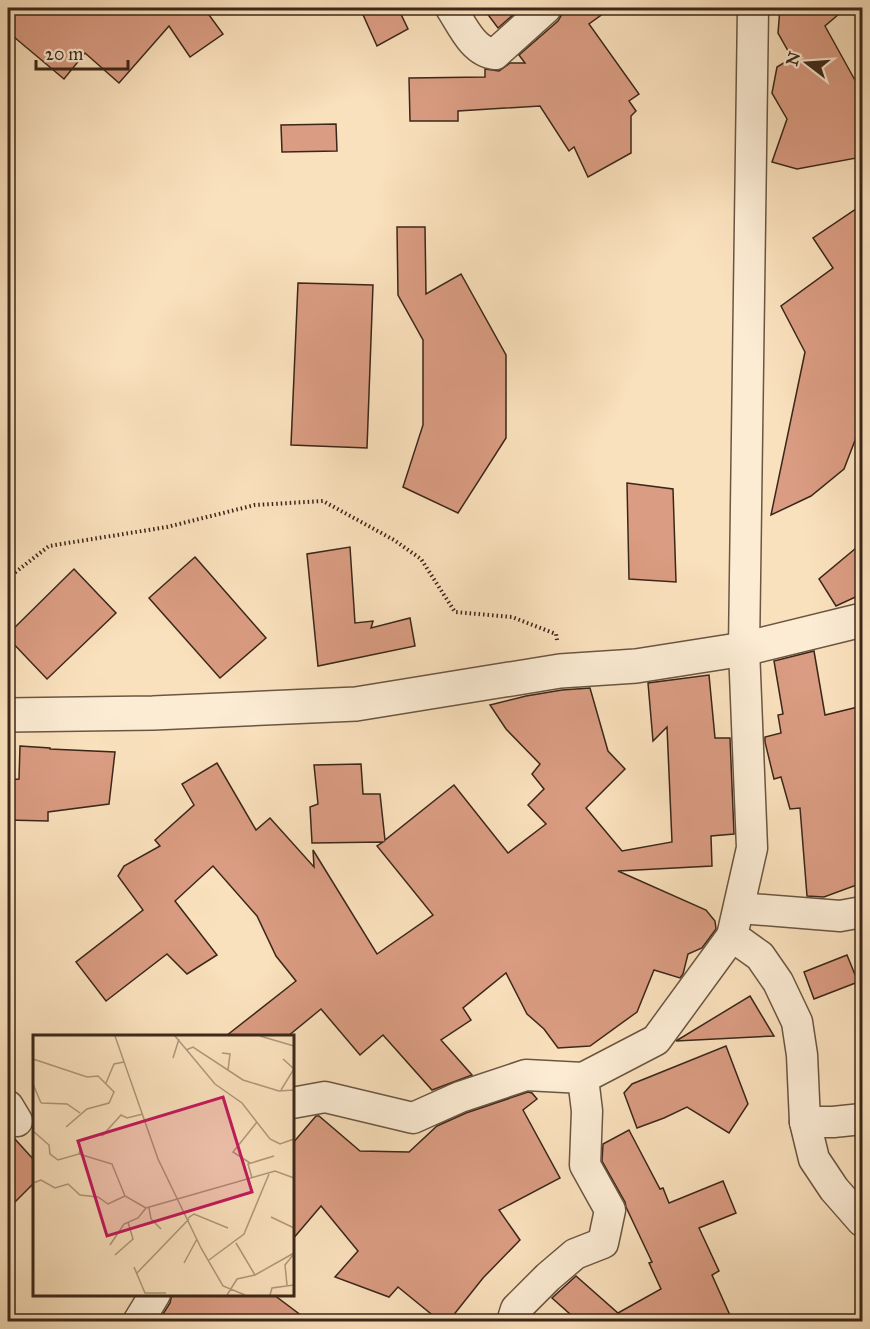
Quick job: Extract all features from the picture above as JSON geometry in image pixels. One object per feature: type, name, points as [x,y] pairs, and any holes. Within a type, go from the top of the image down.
[{"type":"street","points":[[451,8],[473,43],[487,54],[495,54],[546,8]]},
{"type":"street","points":[[294,1103],[325,1097],[413,1118],[460,1097],[526,1075],[583,1078],[656,1040],[735,922],[752,848],[744,650],[753,8]]},
{"type":"street","points":[[8,715],[153,713],[356,704],[560,671],[636,666],[744,650],[862,620]]},
{"type":"street","points":[[735,922],[840,916],[862,912]]},
{"type":"street","points":[[735,922],[778,981],[797,1022],[802,1054],[805,1122],[814,1159],[834,1189],[862,1221]]},
{"type":"street","points":[[512,1322],[516,1309],[548,1277],[575,1254],[603,1243],[610,1210],[585,1165],[587,1111],[583,1078]]},
{"type":"street","points":[[805,1122],[862,1119]]},
{"type":"street","points":[[138,1322],[154,1296]]},
{"type":"path","points":[[8,578],[49,546],[167,527],[255,505],[323,501],[394,540],[421,559],[455,612],[512,617],[556,634],[560,671]]},
{"type":"building","points":[[8,8],[204,8],[223,34],[190,57],[169,26],[119,83],[85,53],[64,79],[8,32]]},
{"type":"building","points":[[360,8],[398,8],[408,29],[377,46]]},
{"type":"building","points":[[483,8],[521,8],[498,28]]},
{"type":"building","points":[[563,8],[611,8],[589,24],[639,94],[629,101],[636,111],[631,116],[631,153],[588,177],[574,147],[569,151],[540,106],[458,111],[458,121],[410,121],[409,78],[485,77],[485,69],[499,71],[510,63],[525,63],[519,55],[558,21]]},
{"type":"building","points":[[780,8],[846,8],[825,26],[856,82],[862,78],[862,157],[797,169],[772,162],[787,119],[772,93],[777,67],[792,58],[778,33]]},
{"type":"building","points":[[336,124],[337,151],[282,152],[281,125]]},
{"type":"building","points":[[862,205],[862,422],[844,469],[811,496],[771,515],[805,352],[781,306],[833,268],[813,238]]},
{"type":"building","points":[[397,227],[425,227],[426,294],[461,274],[506,355],[506,438],[458,513],[403,487],[423,425],[423,340],[398,295]]},
{"type":"building","points":[[298,283],[373,285],[367,448],[291,445]]},
{"type":"building","points":[[627,483],[673,489],[676,582],[629,579]]},
{"type":"building","points":[[862,543],[862,594],[836,606],[819,579]]},
{"type":"building","points":[[350,547],[355,623],[373,621],[371,628],[410,618],[415,646],[318,666],[307,554]]},
{"type":"building","points":[[195,557],[266,638],[220,678],[149,598]]},
{"type":"building","points":[[74,569],[116,613],[47,679],[8,638],[8,634]]},
{"type":"building","points":[[814,651],[825,715],[862,706],[862,883],[824,897],[807,896],[800,808],[790,809],[781,777],[774,779],[765,742],[765,737],[781,733],[778,715],[783,714],[774,661]]},
{"type":"building","points":[[709,675],[715,738],[730,738],[734,834],[711,836],[712,866],[618,871],[706,910],[715,921],[716,929],[702,948],[688,954],[680,978],[654,970],[637,1012],[590,1046],[558,1048],[544,1029],[527,1014],[506,973],[463,1008],[471,1020],[441,1040],[472,1075],[432,1090],[383,1035],[360,1055],[321,1009],[289,1035],[227,1035],[296,981],[276,956],[257,916],[213,866],[175,901],[217,955],[187,974],[167,954],[106,1001],[76,962],[143,910],[118,876],[124,866],[160,846],[155,840],[194,805],[182,784],[217,763],[256,830],[270,818],[314,867],[313,850],[377,954],[433,915],[377,846],[383,842],[312,843],[310,807],[318,804],[314,765],[361,764],[363,794],[380,794],[385,840],[454,785],[508,853],[546,824],[528,805],[544,789],[532,774],[540,764],[506,729],[490,705],[526,696],[590,688],[608,751],[625,769],[586,808],[622,851],[672,842],[667,727],[653,741],[648,683]]},
{"type":"building","points":[[20,746],[115,752],[109,804],[48,812],[48,821],[8,820],[8,780],[19,779]]},
{"type":"building","points":[[847,955],[858,982],[814,999],[804,972]]},
{"type":"building","points":[[750,996],[774,1036],[676,1041]]},
{"type":"building","points":[[726,1046],[748,1104],[729,1133],[687,1107],[637,1128],[624,1093],[632,1084]]},
{"type":"building","points":[[528,1092],[532,1093],[537,1099],[523,1110],[560,1178],[499,1210],[520,1240],[483,1278],[448,1322],[441,1322],[398,1287],[389,1297],[335,1277],[358,1251],[321,1206],[294,1238],[294,1142],[316,1116],[319,1116],[360,1151],[409,1152],[437,1126],[466,1113]]},
{"type":"building","points":[[629,1130],[660,1189],[663,1188],[669,1203],[723,1181],[736,1213],[699,1228],[719,1271],[712,1275],[733,1322],[579,1322],[552,1298],[576,1276],[618,1313],[661,1289],[649,1263],[652,1262],[625,1202],[602,1161],[603,1144]]},
{"type":"building","points":[[8,1135],[13,1137],[33,1159],[33,1184],[8,1209]]},
{"type":"building","points":[[172,1296],[275,1296],[310,1322],[158,1322],[170,1303]]}]
